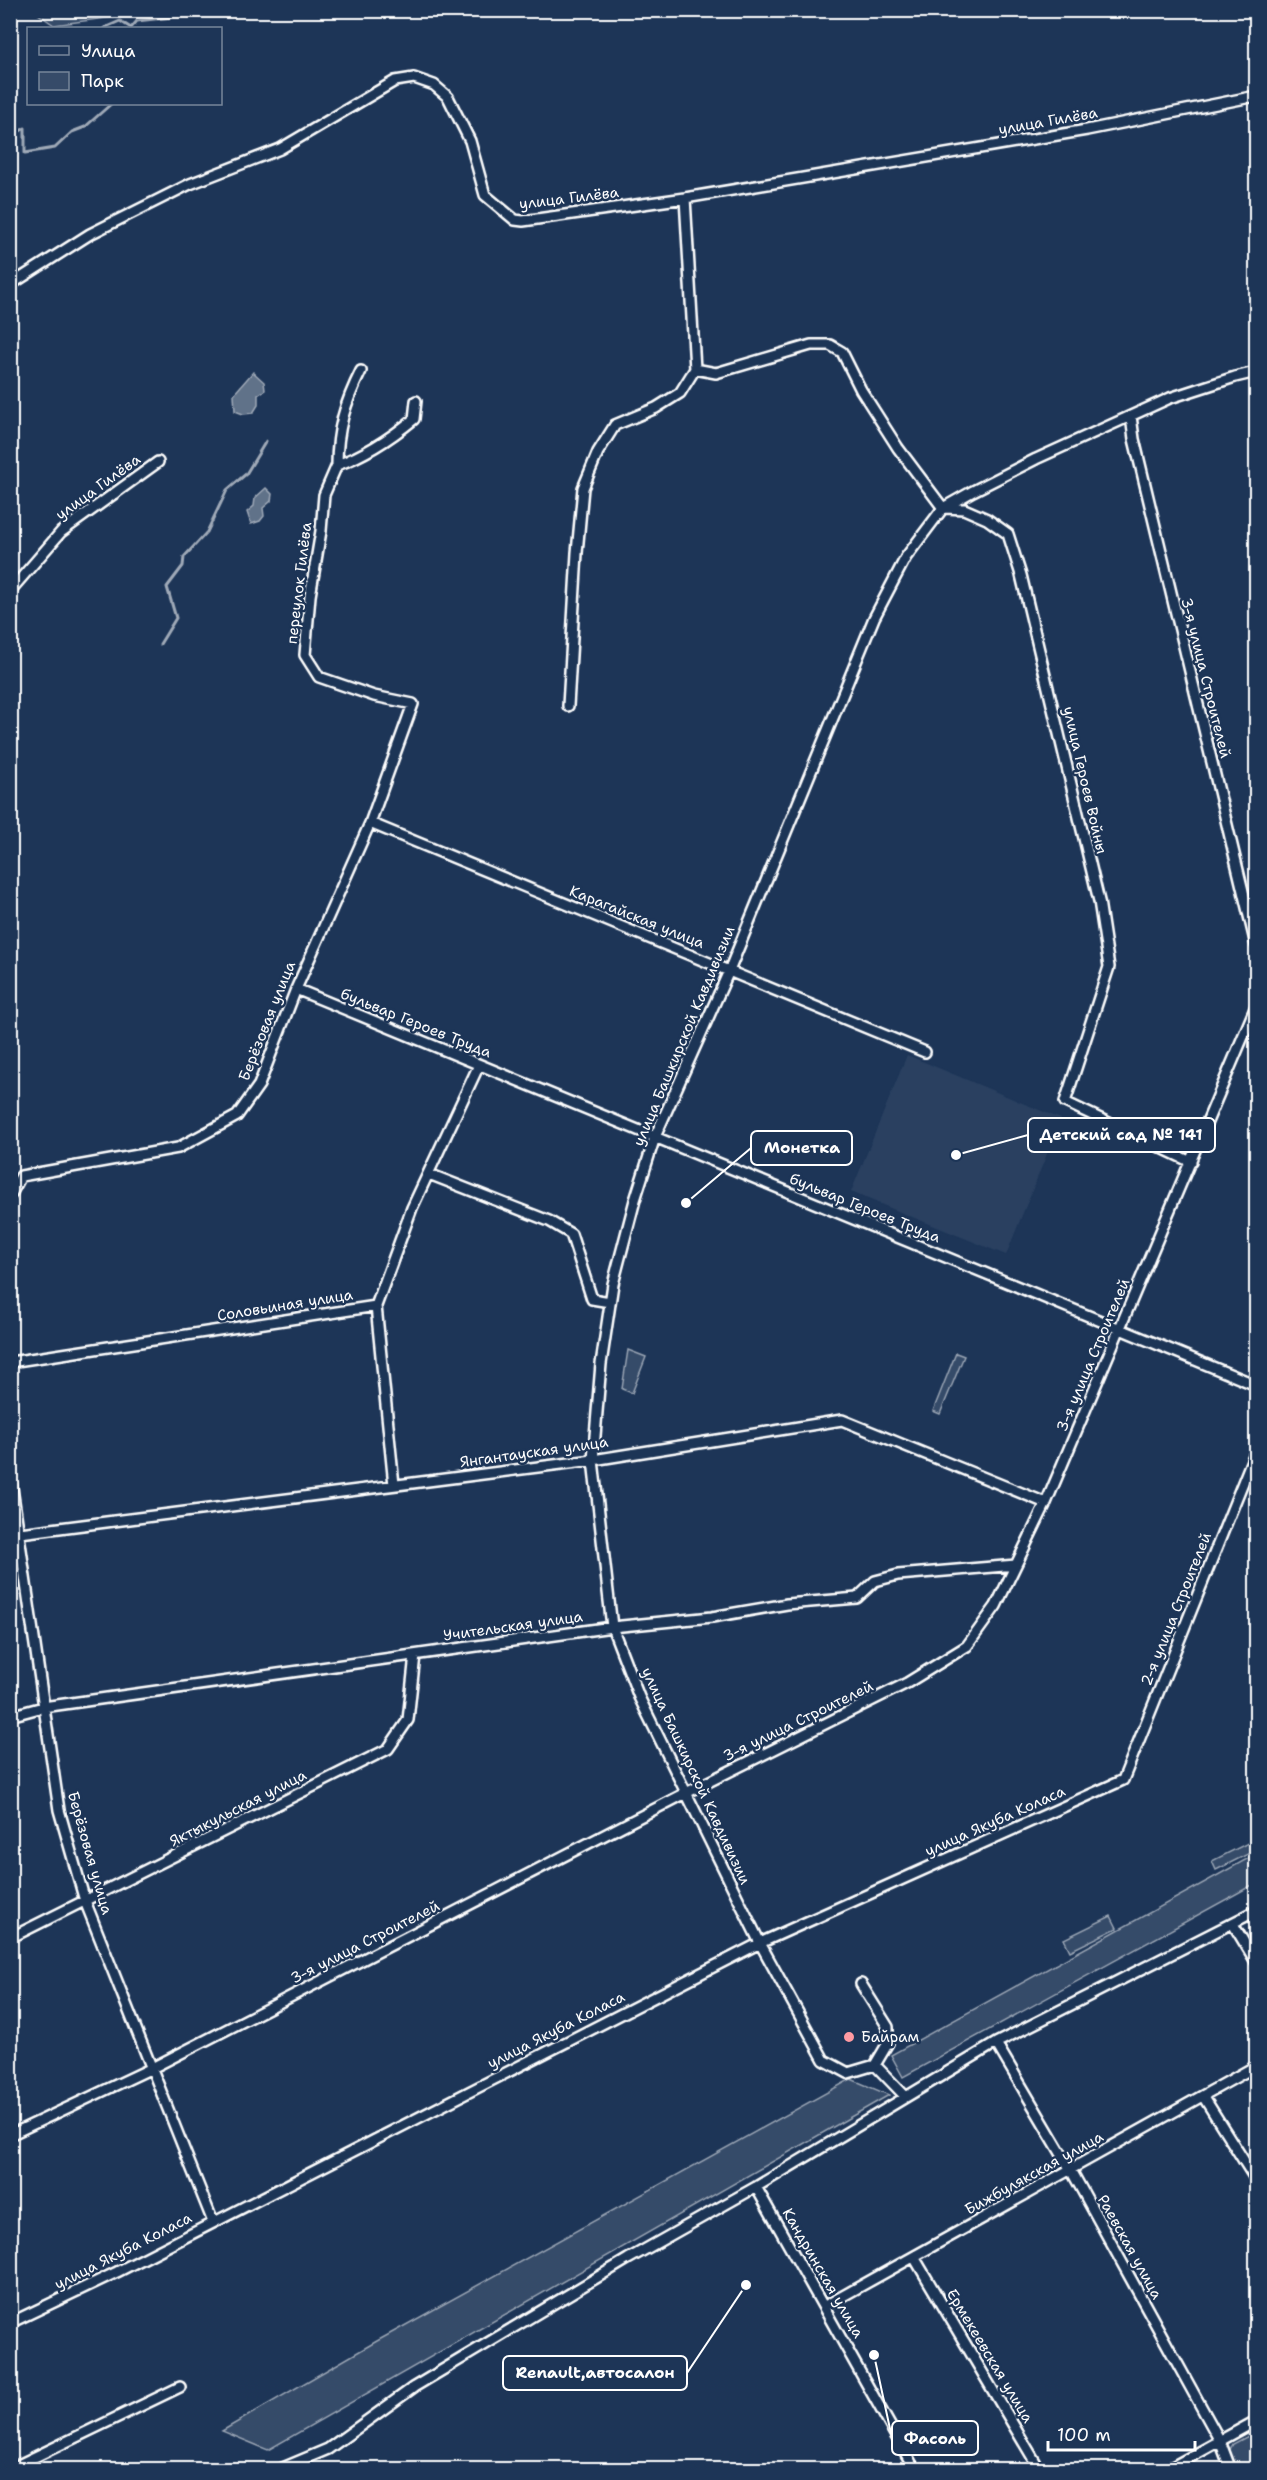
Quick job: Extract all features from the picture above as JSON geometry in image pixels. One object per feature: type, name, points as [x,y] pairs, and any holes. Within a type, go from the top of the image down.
[{"type":"street","name":"улица Гилёва","points":[[10,285],[90,234],[190,184],[280,150],[395,81],[414,78],[434,85],[448,97],[470,141],[485,195],[514,220],[686,198],[1086,130],[1257,96]]},
{"type":"street","points":[[568,706],[583,489],[598,453],[615,425],[656,408],[680,393],[695,369],[686,198]]},
{"type":"street","points":[[695,369],[716,373],[811,345],[830,345],[842,352],[861,390],[898,448],[943,508]]},
{"type":"street","name":"переулок Гилёва","points":[[361,371],[346,401],[337,442],[337,465],[324,495],[321,531],[310,596],[305,655],[319,678],[374,696],[413,704]]},
{"type":"street","name":"улица Башкирской Кавдивизии","points":[[875,2065],[848,2073],[824,2060],[760,1943],[686,1793],[639,1697],[612,1628],[593,1460],[601,1364],[610,1302],[635,1200],[655,1137],[729,971],[874,618],[906,557],[943,508],[1036,459],[1170,398],[1257,372]]},
{"type":"street","points":[[337,465],[352,460],[398,432],[414,419],[416,400]]},
{"type":"street","name":"3-я улица Строителей","points":[[1131,417],[1134,439],[1186,661],[1257,945]]},
{"type":"street","name":"улица Гилёва","points":[[10,591],[61,532],[158,462]]},
{"type":"street","name":"улица Героев Войны","points":[[943,508],[964,508],[987,519],[1008,534],[1021,574],[1099,901],[1109,967],[1065,1102],[1191,1162]]},
{"type":"street","name":"Берёзовая улица","points":[[10,1196],[21,1176],[178,1148],[237,1116],[259,1085],[296,989],[370,823],[413,704]]},
{"type":"street","name":"Карагайская улица","points":[[370,823],[925,1052]]},
{"type":"street","name":"бульвар Героев Труда","points":[[296,989],[1257,1385]]},
{"type":"street","name":"3-я улица Строителей","points":[[10,2134],[152,2068],[686,1793],[907,1683],[967,1646],[996,1606],[1046,1503],[1257,1006]]},
{"type":"street","name":"Соловьиная улица","points":[[10,1362],[376,1306],[412,1208],[479,1065]]},
{"type":"street","points":[[429,1174],[549,1221],[571,1234],[592,1299],[610,1302]]},
{"type":"street","points":[[376,1306],[394,1485]]},
{"type":"street","name":"Янгантауская улица","points":[[15,1531],[593,1460],[842,1420],[1046,1503]]},
{"type":"street","name":"2-я улица Строителей","points":[[1123,1780],[1257,1450]]},
{"type":"street","name":"Берёзовая улица","points":[[10,1474],[15,1531],[59,1810],[85,1901],[213,2222]]},
{"type":"street","name":"Учительская улица","points":[[10,1716],[43,1707],[415,1655],[712,1617],[787,1604],[857,1598],[875,1581],[898,1575],[1016,1565]]},
{"type":"street","name":"Яктыкульская улица","points":[[10,1938],[388,1749],[408,1720],[415,1655]]},
{"type":"street","name":"улица Якуба Коласа","points":[[10,2323],[117,2272],[760,1943],[1123,1780]]},
{"type":"street","points":[[278,2469],[301,2462],[335,2444],[414,2387],[628,2259],[756,2187],[996,2043],[1257,1911]]},
{"type":"street","points":[[1233,1924],[1257,1962]]},
{"type":"street","points":[[861,1984],[888,2027],[888,2043],[875,2065],[905,2096]]},
{"type":"street","name":"Раевская улица","points":[[996,2043],[1071,2170],[1220,2441],[1231,2469]]},
{"type":"street","name":"Бижбулякская улица","points":[[825,2306],[1257,2066]]},
{"type":"street","points":[[1203,2096],[1257,2180]]},
{"type":"street","name":"Кандринская улица","points":[[756,2187],[915,2469]]},
{"type":"street","name":"Ермекеевская улица","points":[[914,2257],[1040,2469]]},
{"type":"street","points":[[10,2469],[180,2387]]},
{"type":"street","points":[[1167,2469],[1256,2423]]},
{"type":"shaded area","points":[[253,372],[264,382],[265,390],[258,395],[258,405],[253,413],[243,414],[235,411],[234,394]]},
{"type":"shaded area","points":[[266,488],[272,494],[271,501],[263,508],[264,516],[260,521],[251,524],[247,512],[254,506],[255,498]]},
{"type":"shaded area","points":[[907,1055],[1061,1119],[1006,1255],[851,1192]]},
{"type":"green space","points":[[34,11],[124,11],[113,17],[54,25]]},
{"type":"green space","points":[[628,1350],[646,1357],[632,1393],[622,1389]]},
{"type":"green space","points":[[956,1353],[964,1356],[940,1414],[933,1411]]},
{"type":"green space","points":[[1256,1839],[1256,1850],[1216,1870],[1212,1861]]},
{"type":"green space","points":[[1256,1854],[1256,1883],[903,2077],[891,2055]]},
{"type":"green space","points":[[1111,1916],[1117,1928],[1070,1951],[1064,1939]]},
{"type":"green space","points":[[851,2079],[889,2095],[268,2450],[222,2431],[377,2341]]},
{"type":"green space","points":[[1250,2435],[1256,2436],[1256,2469],[1236,2469],[1229,2451],[1233,2444]]},
{"type":"waterway","points":[[132,27],[137,21],[172,17],[187,10]]},
{"type":"waterway","points":[[106,27],[120,21],[129,27]]},
{"type":"waterway","points":[[10,137],[25,128],[25,153],[55,148],[72,132],[85,127],[110,105]]},
{"type":"waterway","points":[[160,644],[176,618],[167,587],[183,566],[184,557],[207,532],[227,490],[246,474],[266,441]]},
{"type":"place","name":"Детский сад № 141","points":[[956,1155]]},
{"type":"place","name":"Монетка","points":[[686,1203]]},
{"type":"place","name":"Байрам","points":[[849,2037]]},
{"type":"place","name":"Renault,автосалон","points":[[746,2285]]},
{"type":"place","name":"Фасоль","points":[[874,2355]]}]
